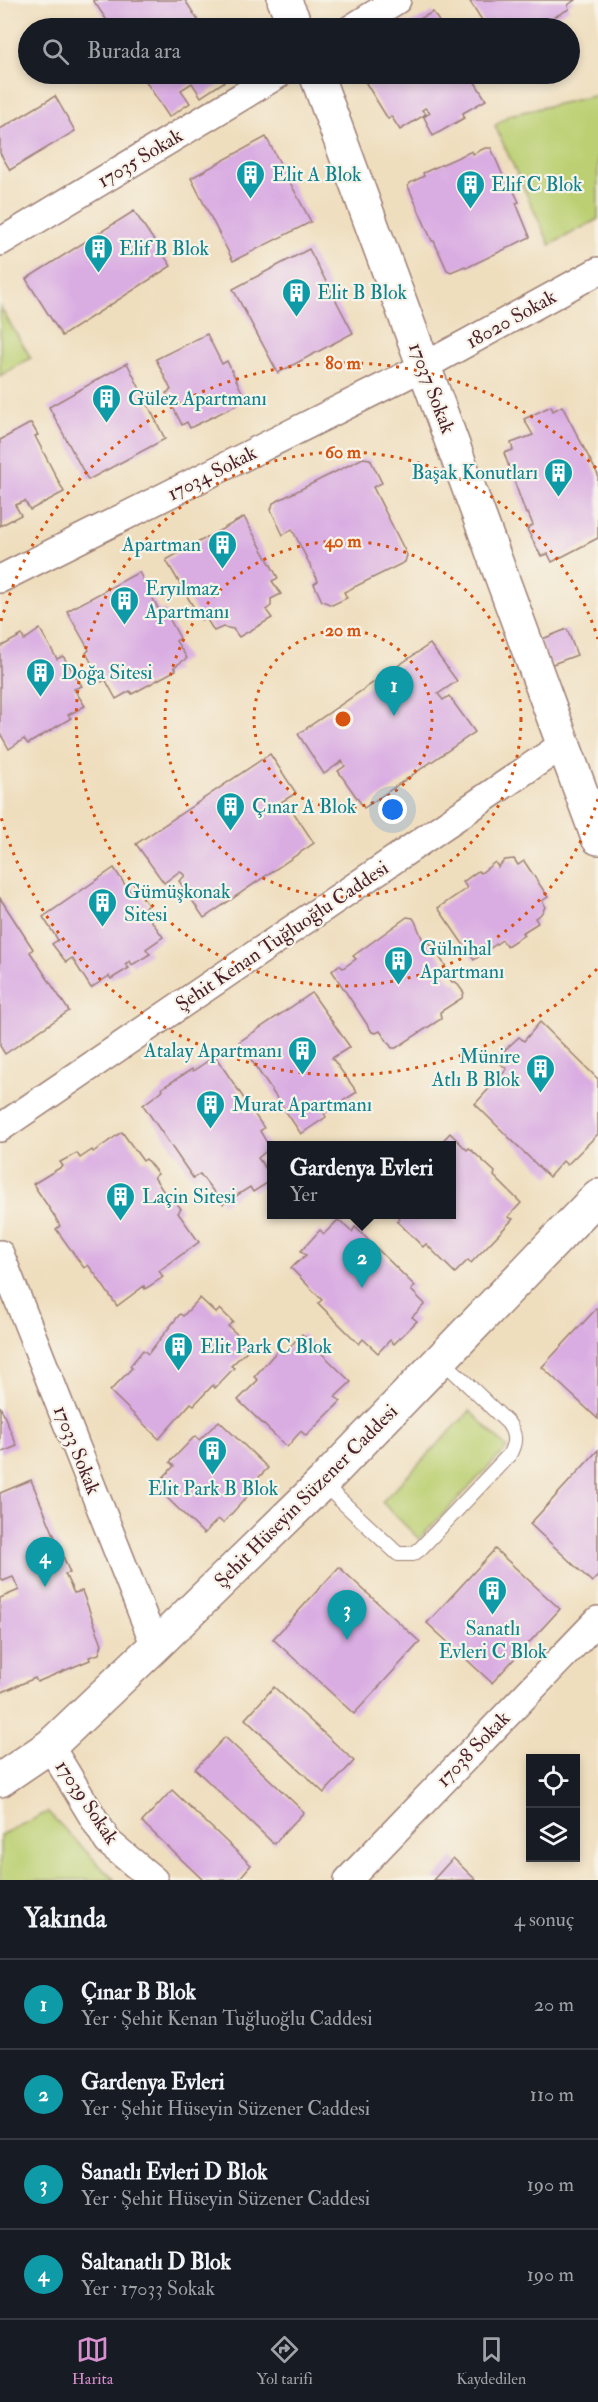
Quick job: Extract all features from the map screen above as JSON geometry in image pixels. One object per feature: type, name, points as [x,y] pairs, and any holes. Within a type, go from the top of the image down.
[{"type":"street","points":[[284,0],[292,18]]},
{"type":"street","points":[[368,18],[397,0]]},
{"type":"street","name":"17035 Sokak","points":[[0,242],[262,84]]},
{"type":"street","name":"17037 Sokak","points":[[320,84],[598,838]]},
{"type":"street","name":"18020 Sokak","points":[[423,367],[598,272]]},
{"type":"street","name":"17034 Sokak","points":[[0,579],[423,367]]},
{"type":"street","name":"Şehit Kenan Tuğluoğlu Caddesi","points":[[0,1128],[564,744]]},
{"type":"street","name":"Şehit Hüseyin Süzener Caddesi","points":[[0,1780],[50,1746],[322,1483],[598,1196]]},
{"type":"street","name":"17033 Sokak","points":[[0,1254],[155,1646]]},
{"type":"street","name":"17038 Sokak","points":[[348,1880],[598,1620]]},
{"type":"street","name":"17039 Sokak","points":[[50,1746],[108,1842],[154,1880]]},
{"type":"lane","points":[[322,1483],[398,1554],[413,1554],[420,1550],[514,1447],[513,1430],[508,1423],[441,1359]]},
{"type":"green space","points":[[598,95],[598,219],[550,245],[495,126],[509,115]]},
{"type":"green space","points":[[0,307],[31,358],[0,376]]},
{"type":"green space","points":[[470,1411],[507,1448],[419,1539],[382,1502]]},
{"type":"green space","points":[[48,1812],[115,1880],[0,1880],[0,1835]]},
{"type":"building","points":[[93,0],[185,0],[197,18],[105,18]]},
{"type":"building","points":[[469,0],[575,0],[568,5],[569,9],[552,18],[481,18]]},
{"type":"building","points":[[433,12],[437,18],[421,18]]},
{"type":"building","points":[[148,84],[190,84],[181,90],[190,103],[169,117]]},
{"type":"building","points":[[193,84],[221,84],[201,97]]},
{"type":"building","points":[[367,84],[476,84],[486,100],[463,113],[464,118],[433,136],[424,117],[430,113],[425,108],[422,110],[426,114],[400,130],[391,116],[388,119]]},
{"type":"building","points":[[55,96],[75,131],[10,170],[0,153],[0,129]]},
{"type":"building","name":"Elit A Blok","points":[[266,137],[311,222],[233,261],[191,178]]},
{"type":"building","name":"Elif C Blok","points":[[485,148],[491,148],[504,178],[507,177],[519,202],[516,203],[530,237],[466,268],[465,266],[451,272],[447,270],[432,241],[408,186],[424,176],[423,173],[472,151],[473,154]]},
{"type":"building","name":"Elif B Blok","points":[[134,211],[171,266],[62,336],[26,279]]},
{"type":"building","name":"Elit B Blok","points":[[309,249],[353,333],[278,373],[233,289]]},
{"type":"building","points":[[207,334],[222,364],[227,361],[243,394],[238,396],[241,403],[190,428],[187,422],[182,425],[166,393],[171,390],[156,359]]},
{"type":"building","name":"Gülez Apartmanı","points":[[127,363],[165,439],[88,480],[49,407]]},
{"type":"building","name":"Başak Konutları","points":[[551,406],[553,411],[562,406],[598,475],[598,538],[552,562],[548,554],[541,556],[527,529],[533,525],[528,513],[526,514],[504,453],[513,450],[511,443],[533,435],[524,419]]},
{"type":"building","points":[[31,423],[38,435],[35,436],[64,492],[30,510],[25,501],[15,505],[21,515],[0,526],[0,440]]},
{"type":"building","points":[[363,458],[370,459],[382,483],[373,487],[407,555],[405,562],[344,592],[347,598],[332,605],[322,601],[314,584],[318,581],[292,529],[283,535],[271,510],[273,503]]},
{"type":"building","name":"Apartman","points":[[244,517],[278,578],[272,581],[281,594],[271,599],[271,606],[266,610],[272,618],[239,637],[233,629],[223,627],[214,631],[206,618],[201,620],[166,560]]},
{"type":"building","name":"Eryılmaz Apartmanı","points":[[139,572],[160,612],[164,609],[180,638],[176,641],[187,658],[174,667],[176,670],[132,694],[130,691],[116,699],[105,679],[102,682],[86,653],[89,650],[67,611]]},
{"type":"building","name":"Doğa Sitesi","points":[[40,629],[57,659],[63,656],[82,686],[74,689],[85,706],[68,715],[71,718],[28,744],[24,739],[9,749],[0,733],[0,647],[22,635],[24,640]]},
{"type":"building","points":[[567,629],[577,655],[550,665],[540,640]]},
{"type":"building","points":[[430,644],[457,681],[438,694],[443,700],[449,696],[475,732],[364,808],[338,771],[345,766],[342,761],[324,774],[298,734]]},
{"type":"building","name":"Çınar A Blok","points":[[270,754],[296,793],[278,804],[283,811],[288,804],[314,843],[204,918],[179,881],[185,876],[180,871],[164,883],[136,844]]},
{"type":"building","points":[[514,859],[518,865],[524,861],[548,897],[542,901],[545,907],[535,918],[538,923],[522,933],[524,935],[507,946],[502,940],[474,960],[438,908],[467,888],[463,882],[478,871],[481,873],[495,862],[498,867],[505,860]]},
{"type":"building","name":"Gümüşkonak Sitesi","points":[[114,868],[129,891],[135,887],[148,905],[143,909],[163,937],[146,949],[150,954],[132,965],[130,961],[125,964],[129,968],[111,979],[109,976],[91,988],[72,958],[66,962],[52,944],[58,940],[43,917]]},
{"type":"building","points":[[0,898],[33,949],[30,952],[69,1011],[5,1054],[0,1046]]},
{"type":"building","name":"Gülnihal Apartmanı","points":[[407,917],[413,918],[424,943],[430,943],[445,965],[446,969],[443,970],[464,993],[462,998],[440,1012],[441,1019],[396,1048],[392,1048],[380,1031],[372,1032],[332,971],[339,965],[343,968],[356,959],[353,956]]},
{"type":"building","name":"Atalay Apartmanı","points":[[312,993],[350,1047],[332,1058],[357,1092],[324,1113],[326,1117],[301,1134],[239,1042]]},
{"type":"building","name":"Münire Atlı B Blok","points":[[540,1022],[598,1079],[598,1134],[567,1165],[563,1161],[549,1177],[475,1104],[507,1069],[495,1059],[519,1037],[524,1041]]},
{"type":"building","name":"Murat Apartmanı","points":[[215,1056],[264,1128],[260,1131],[267,1143],[267,1150],[258,1158],[267,1170],[267,1183],[253,1192],[250,1187],[223,1204],[200,1174],[193,1178],[143,1105],[163,1090],[162,1088],[192,1069],[193,1071]]},
{"type":"building","name":"Laçin Sitesi","points":[[122,1132],[143,1161],[146,1159],[158,1174],[154,1177],[167,1197],[170,1193],[181,1209],[178,1213],[199,1242],[159,1271],[163,1277],[145,1289],[144,1286],[117,1306],[88,1265],[84,1268],[56,1229],[60,1226],[33,1184],[63,1166],[60,1162],[77,1153],[80,1158],[92,1150],[93,1152]]},
{"type":"building","points":[[450,1133],[467,1150],[469,1148],[495,1172],[494,1176],[521,1203],[508,1217],[513,1219],[471,1263],[468,1260],[455,1273],[426,1244],[423,1247],[397,1221],[400,1219],[456,1219],[456,1141],[443,1141]]},
{"type":"building","points":[[338,1220],[352,1232],[355,1227],[415,1286],[411,1290],[425,1304],[412,1317],[417,1321],[394,1344],[390,1340],[378,1353],[363,1339],[359,1344],[318,1303],[322,1300],[291,1268],[306,1255],[301,1251],[320,1230],[324,1234]]},
{"type":"building","name":"Elit Park C Blok","points":[[200,1298],[216,1313],[220,1309],[233,1322],[228,1326],[251,1347],[231,1366],[234,1368],[215,1388],[213,1385],[194,1405],[191,1403],[159,1439],[110,1391],[132,1368],[130,1366],[143,1350],[148,1354],[180,1314],[183,1316]]},
{"type":"building","points":[[598,1307],[598,1419],[542,1367]]},
{"type":"building","points":[[302,1334],[351,1382],[335,1397],[341,1401],[306,1436],[301,1431],[287,1447],[238,1400],[258,1380],[254,1377],[278,1350],[283,1354]]},
{"type":"building","points":[[0,1406],[17,1446],[0,1453]]},
{"type":"building","name":"Elit Park B Blok","points":[[219,1421],[268,1468],[253,1483],[256,1487],[223,1523],[218,1519],[204,1534],[155,1486],[174,1466],[170,1462],[195,1436],[199,1440]]},
{"type":"building","points":[[598,1450],[598,1576],[592,1582],[530,1524]]},
{"type":"building","points":[[31,1480],[70,1573],[65,1574],[74,1593],[82,1591],[102,1644],[99,1654],[89,1657],[90,1660],[37,1682],[35,1678],[0,1693],[0,1598],[19,1590],[13,1577],[3,1581],[0,1576],[0,1493]]},
{"type":"building","name":"Sanatlı Evleri C Blok","points":[[495,1549],[560,1609],[492,1683],[427,1623]]},
{"type":"building","points":[[339,1567],[420,1642],[354,1714],[273,1639]]},
{"type":"building","points":[[274,1687],[354,1761],[324,1793],[245,1719]]},
{"type":"building","points":[[225,1737],[304,1812],[274,1844],[195,1769]]},
{"type":"building","points":[[172,1790],[251,1865],[238,1880],[203,1880],[142,1822]]},
{"type":"building","points":[[453,1858],[476,1880],[433,1880]]},
{"type":"place","name":"Elit A Blok","points":[[251,200]]},
{"type":"place","name":"Elif C Blok","points":[[470,210]]},
{"type":"place","name":"Elif B Blok","points":[[98,274]]},
{"type":"place","name":"Elit B Blok","points":[[296,318]]},
{"type":"place","name":"Gülez Apartmanı","points":[[107,424]]},
{"type":"place","name":"Başak Konutları","points":[[559,498]]},
{"type":"place","name":"Apartman","points":[[222,570]]},
{"type":"place","name":"Eryılmaz Apartmanı","points":[[124,626]]},
{"type":"place","name":"Doğa Sitesi","points":[[40,698]]},
{"type":"place","name":"Çınar B Blok","points":[[394,716]]},
{"type":"place","name":"Çınar A Blok","points":[[231,832]]},
{"type":"place","name":"Gümüşkonak Sitesi","points":[[103,928]]},
{"type":"place","name":"Gülnihal Apartmanı","points":[[399,986]]},
{"type":"place","name":"Atalay Apartmanı","points":[[303,1076]]},
{"type":"place","name":"Münire Atlı B Blok","points":[[541,1094]]},
{"type":"place","name":"Murat Apartmanı","points":[[211,1130]]},
{"type":"place","name":"Laçin Sitesi","points":[[121,1222]]},
{"type":"place","name":"Gardenya Evleri","points":[[362,1288]]},
{"type":"place","name":"Elit Park C Blok","points":[[179,1372]]},
{"type":"place","name":"Elit Park B Blok","points":[[213,1476]]},
{"type":"place","name":"Saltanatlı D Blok","points":[[45,1587]]},
{"type":"place","name":"Sanatlı Evleri C Blok","points":[[493,1616]]},
{"type":"place","name":"Sanatlı Evleri D Blok","points":[[347,1640]]}]
